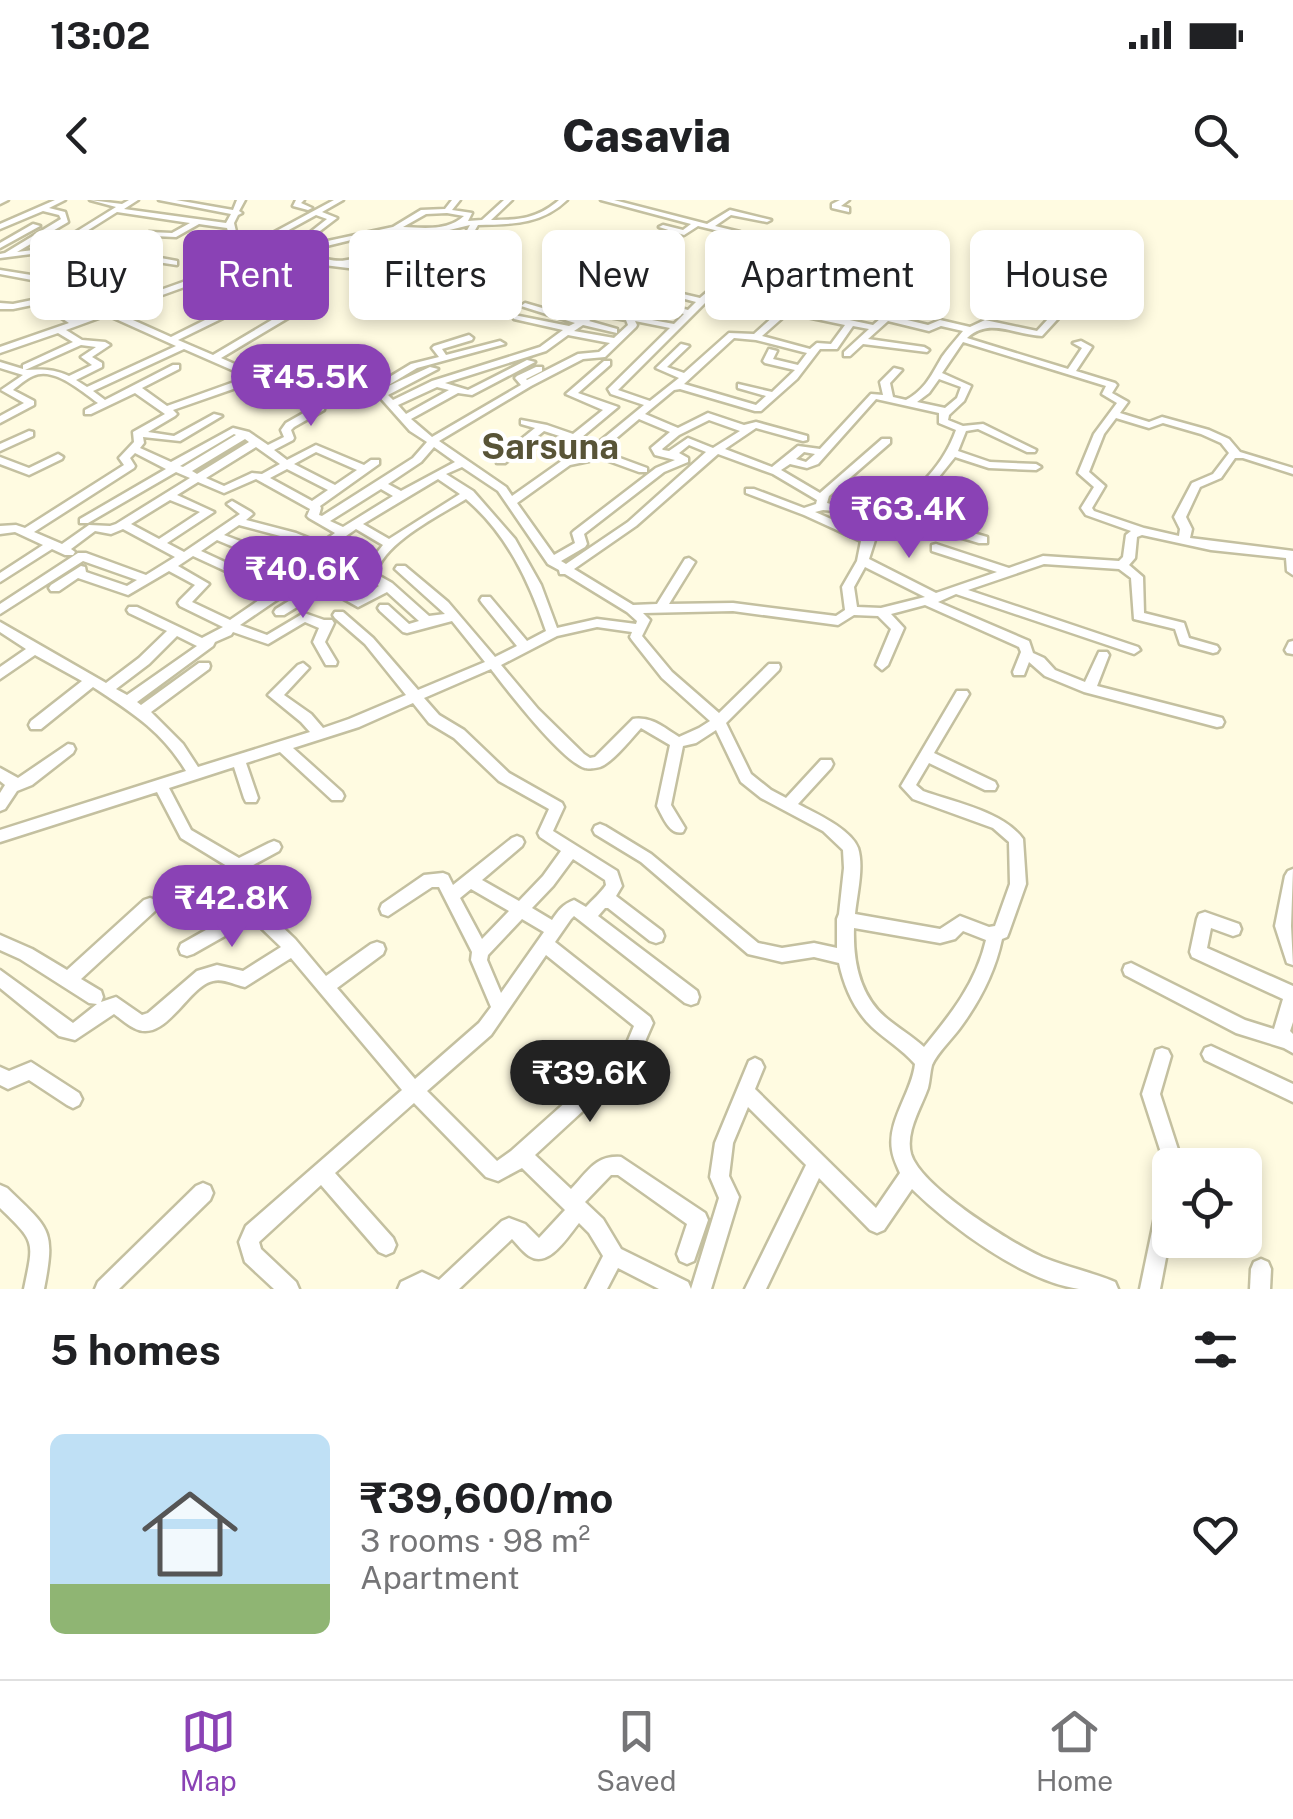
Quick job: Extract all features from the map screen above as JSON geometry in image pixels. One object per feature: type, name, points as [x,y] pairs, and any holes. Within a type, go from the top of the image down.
[{"type":"street","points":[[0,227],[61,200]]},
{"type":"street","points":[[94,200],[160,216],[230,226]]},
{"type":"street","points":[[2,252],[134,200]]},
{"type":"street","points":[[163,200],[238,213]]},
{"type":"street","points":[[231,230],[240,200]]},
{"type":"street","points":[[300,200],[296,204],[332,217],[317,230]]},
{"type":"street","points":[[313,210],[323,200]]},
{"type":"street","points":[[276,230],[339,200]]},
{"type":"street","points":[[448,211],[456,200]]},
{"type":"street","points":[[473,230],[508,200]]},
{"type":"street","points":[[438,230],[461,224],[528,220],[553,210],[563,200]]},
{"type":"street","points":[[605,200],[720,230]]},
{"type":"street","points":[[15,219],[36,226],[84,228],[116,206]]},
{"type":"street","points":[[41,208],[64,216],[61,226]]},
{"type":"street","points":[[396,228],[424,212],[448,211],[469,216],[461,224]]},
{"type":"street","points":[[708,227],[730,212],[767,220]]},
{"type":"street","points":[[143,230],[160,216]]},
{"type":"street","points":[[163,234],[177,234],[198,222]]},
{"type":"street","points":[[663,227],[689,234],[696,224]]},
{"type":"street","points":[[2,252],[36,226]]},
{"type":"street","points":[[329,242],[361,232],[421,230]]},
{"type":"street","points":[[2,252],[30,252]]},
{"type":"street","points":[[163,261],[174,264]]},
{"type":"street","points":[[329,263],[349,264]]},
{"type":"street","points":[[2,273],[30,276]]},
{"type":"street","points":[[685,296],[701,301]]},
{"type":"street","points":[[612,391],[634,364],[705,297]]},
{"type":"street","points":[[0,306],[18,308],[30,302]]},
{"type":"street","points":[[525,306],[572,328]]},
{"type":"street","points":[[685,312],[690,313]]},
{"type":"street","points":[[626,320],[642,317],[676,327]]},
{"type":"street","points":[[522,318],[621,337]]},
{"type":"street","points":[[70,320],[75,323]]},
{"type":"street","points":[[0,350],[84,320]]},
{"type":"street","points":[[127,320],[322,404],[322,408],[290,425],[286,430],[289,438],[267,450]]},
{"type":"street","points":[[86,391],[214,320]]},
{"type":"street","points":[[215,358],[277,320]]},
{"type":"street","points":[[390,404],[445,387],[469,394],[529,363],[584,320]]},
{"type":"street","points":[[756,337],[774,320]]},
{"type":"street","points":[[842,320],[874,328]]},
{"type":"street","points":[[847,354],[874,328],[890,320]]},
{"type":"street","points":[[896,320],[929,328],[940,324],[1112,385],[1108,394],[1123,402],[1100,431],[1083,473],[1100,486],[1086,508],[1141,531],[1184,541],[1292,555],[1293,571]]},
{"type":"street","points":[[909,402],[924,396],[934,374],[964,334],[990,324],[1039,334],[1052,320]]},
{"type":"street","points":[[610,409],[570,394],[633,325],[630,321]]},
{"type":"street","points":[[676,386],[755,410],[812,352],[820,346],[834,347],[852,322]]},
{"type":"street","points":[[58,329],[85,344]]},
{"type":"street","points":[[567,462],[580,462],[594,452],[732,335],[756,337],[812,352]]},
{"type":"street","points":[[444,358],[437,348],[468,338]]},
{"type":"street","points":[[863,341],[924,350]]},
{"type":"street","points":[[0,342],[12,346]]},
{"type":"street","points":[[1071,371],[1087,348],[1078,343]]},
{"type":"street","points":[[25,371],[85,344],[105,344],[86,357],[99,366],[69,380]]},
{"type":"street","points":[[390,404],[407,369],[500,344]]},
{"type":"street","points":[[684,346],[661,368],[685,377]]},
{"type":"street","points":[[549,349],[586,354]]},
{"type":"street","points":[[772,351],[768,361],[800,368]]},
{"type":"street","points":[[302,396],[344,382],[363,365],[364,352]]},
{"type":"street","points":[[322,522],[417,460],[433,441],[492,402],[504,400],[581,356],[629,367]]},
{"type":"street","points":[[390,404],[418,375],[463,360]]},
{"type":"street","points":[[526,384],[520,378],[529,363]]},
{"type":"street","points":[[390,404],[529,363],[552,374]]},
{"type":"street","points":[[0,364],[25,371],[46,370],[105,404]]},
{"type":"street","points":[[88,412],[176,367]]},
{"type":"street","points":[[888,397],[885,382],[897,370]]},
{"type":"street","points":[[0,420],[31,403],[6,390],[30,376],[25,371]]},
{"type":"street","points":[[281,387],[312,373],[344,382],[390,404],[512,501],[552,560],[564,571],[644,620],[636,637],[668,675],[718,720],[746,778],[828,826],[850,846],[852,859],[844,919],[847,957],[866,1008],[924,1061]]},
{"type":"street","points":[[934,374],[966,386],[961,399],[945,413],[943,420],[962,429],[979,426],[1031,450]]},
{"type":"street","points":[[168,409],[258,377]]},
{"type":"street","points":[[584,381],[653,405]]},
{"type":"street","points":[[742,386],[772,394]]},
{"type":"street","points":[[134,389],[168,409],[170,416],[137,434]]},
{"type":"street","points":[[575,438],[626,396]]},
{"type":"street","points":[[776,471],[802,448],[822,453],[870,398],[888,397],[945,413]]},
{"type":"street","points":[[1116,414],[1148,425],[1156,426],[1162,420],[1205,432],[1225,441],[1236,454],[1293,471]]},
{"type":"street","points":[[137,434],[176,439],[218,416]]},
{"type":"street","points":[[640,416],[677,432]]},
{"type":"street","points":[[698,466],[658,453],[656,448],[708,416],[745,428],[756,425],[803,438]]},
{"type":"street","points":[[512,501],[567,462],[584,443],[525,422]]},
{"type":"street","points":[[501,461],[543,428]]},
{"type":"street","points":[[564,571],[632,524],[716,451],[747,432],[745,428]]},
{"type":"street","points":[[870,526],[892,513],[950,462],[962,429]]},
{"type":"street","points":[[0,448],[29,434]]},
{"type":"street","points":[[24,533],[128,467],[130,464],[124,458],[140,440],[137,434]]},
{"type":"street","points":[[84,521],[244,434],[284,464],[336,489]]},
{"type":"street","points":[[0,437],[13,442]]},
{"type":"street","points":[[806,512],[886,441]]},
{"type":"street","points":[[56,511],[112,530],[168,495],[180,471],[256,442]]},
{"type":"street","points":[[552,560],[577,549],[578,533],[678,457],[688,442],[776,471],[870,526]]},
{"type":"street","points":[[262,478],[319,448],[369,466],[312,506]]},
{"type":"street","points":[[134,449],[224,490],[254,475],[262,478],[312,506],[316,509],[313,516],[322,522],[350,528],[390,546]]},
{"type":"street","points":[[594,452],[643,470]]},
{"type":"street","points":[[954,453],[989,465],[1036,467]]},
{"type":"street","points":[[1184,541],[1186,529],[1180,517],[1192,491],[1217,476],[1236,454]]},
{"type":"street","points":[[0,460],[28,472],[58,457]]},
{"type":"street","points":[[121,525],[258,582],[268,581],[401,496],[464,462]]},
{"type":"street","points":[[438,474],[490,512],[533,576],[553,633]]},
{"type":"street","points":[[381,484],[401,496]]},
{"type":"street","points":[[750,491],[869,540]]},
{"type":"street","points":[[430,622],[368,572],[390,546],[468,493]]},
{"type":"street","points":[[160,544],[208,512],[168,495]]},
{"type":"street","points":[[76,573],[128,592],[247,512],[232,504]]},
{"type":"street","points":[[892,513],[982,540]]},
{"type":"street","points":[[238,521],[274,533],[292,533],[323,548]]},
{"type":"street","points":[[851,611],[850,582],[863,561],[870,526]]},
{"type":"street","points":[[22,595],[0,581],[97,527]]},
{"type":"street","points":[[0,530],[16,528],[56,547],[148,580]]},
{"type":"street","points":[[1122,565],[1129,558],[1132,535],[1141,531]]},
{"type":"street","points":[[216,536],[258,552]]},
{"type":"street","points":[[936,548],[1010,572]]},
{"type":"street","points":[[631,609],[734,607],[838,621],[851,611],[881,612],[931,600],[1032,563],[1060,558],[1122,565],[1137,577],[1138,616],[1180,626],[1184,640],[1213,649]]},
{"type":"street","points":[[55,588],[88,559]]},
{"type":"street","points":[[0,610],[88,559]]},
{"type":"street","points":[[863,561],[931,600],[1018,640],[1028,648],[1019,672]]},
{"type":"street","points":[[662,608],[690,562]]},
{"type":"street","points":[[296,565],[358,602]]},
{"type":"street","points":[[169,566],[202,582],[185,600],[186,604],[230,626],[268,640],[309,617],[331,620],[369,642],[434,719],[459,734],[504,778],[555,806],[545,833],[612,876],[614,886],[606,900],[588,916]]},
{"type":"street","points":[[401,569],[447,603],[492,664],[544,724],[588,764],[600,762],[638,723],[648,724],[677,743],[688,740],[718,720],[774,667]]},
{"type":"street","points":[[128,701],[309,572]]},
{"type":"street","points":[[280,612],[326,583]]},
{"type":"street","points":[[331,662],[319,642],[331,620],[388,586]]},
{"type":"street","points":[[958,591],[1134,650]]},
{"type":"street","points":[[486,600],[525,648]]},
{"type":"street","points":[[264,602],[296,622]]},
{"type":"street","points":[[384,608],[408,629],[455,616]]},
{"type":"street","points":[[133,610],[199,642],[210,643]]},
{"type":"street","points":[[881,612],[898,628],[882,664]]},
{"type":"street","points":[[68,749],[27,781],[14,786],[0,807],[5,834],[321,735],[492,664],[553,633],[597,622],[640,629]]},
{"type":"street","points":[[2,631],[144,710],[177,744],[195,774]]},
{"type":"street","points":[[105,690],[175,631]]},
{"type":"street","points":[[0,674],[32,650]]},
{"type":"street","points":[[1026,655],[1050,673],[1089,688],[1218,722]]},
{"type":"street","points":[[1089,688],[1103,655]]},
{"type":"street","points":[[144,710],[204,666]]},
{"type":"street","points":[[303,668],[275,695],[321,735]]},
{"type":"street","points":[[36,724],[90,682]]},
{"type":"street","points":[[844,919],[940,936],[960,924],[995,935],[1001,932],[1018,884],[1016,839],[998,824],[912,792],[910,781],[962,694]]},
{"type":"street","points":[[677,743],[664,806],[678,828]]},
{"type":"street","points":[[283,747],[338,796]]},
{"type":"street","points":[[924,755],[990,786]]},
{"type":"street","points":[[239,762],[251,798]]},
{"type":"street","points":[[788,806],[826,764]]},
{"type":"street","points":[[0,774],[14,782],[14,786]]},
{"type":"street","points":[[160,784],[186,834],[226,856],[236,868],[254,911],[292,948],[414,1091],[493,1170],[504,1170],[630,1056],[644,1023],[522,908],[469,882]]},
{"type":"street","points":[[600,830],[646,858],[754,949],[782,956],[814,950],[847,957]]},
{"type":"street","points":[[453,894],[517,842]]},
{"type":"street","points":[[236,868],[274,846]]},
{"type":"street","points":[[480,952],[571,850]]},
{"type":"street","points":[[1293,876],[1284,926],[1293,958]]},
{"type":"street","points":[[388,909],[436,878],[444,880],[480,952],[500,1009]]},
{"type":"street","points":[[606,900],[656,936]]},
{"type":"street","points":[[68,980],[150,905]]},
{"type":"street","points":[[288,1289],[252,1256],[249,1242],[261,1224],[485,1029],[569,909],[574,907],[588,916],[692,998]]},
{"type":"street","points":[[187,949],[254,911]]},
{"type":"street","points":[[1234,929],[1205,920],[1198,952],[1293,994],[1282,1027],[1289,1043]]},
{"type":"street","points":[[995,935],[989,968],[977,992],[924,1061],[924,1077],[902,1137],[901,1153],[911,1174],[929,1192],[1006,1250],[1061,1282],[1108,1289]]},
{"type":"street","points":[[0,942],[95,997]]},
{"type":"street","points":[[1,980],[65,1030],[75,1032],[104,1009],[116,1005],[140,1023],[154,1021],[203,978],[213,973],[245,979],[292,948]]},
{"type":"street","points":[[324,987],[377,949]]},
{"type":"street","points":[[1131,970],[1242,1027],[1289,1043]]},
{"type":"street","points":[[1211,1054],[1293,1093]]},
{"type":"street","points":[[1162,1056],[1151,1094],[1168,1148]]},
{"type":"street","points":[[701,1289],[729,1197],[719,1177],[724,1143],[756,1067]]},
{"type":"street","points":[[0,1076],[8,1080],[31,1070],[73,1099]]},
{"type":"street","points":[[745,1092],[878,1223],[911,1174]]},
{"type":"street","points":[[518,1158],[526,1158],[596,1226],[614,1256],[682,1289]]},
{"type":"street","points":[[756,1289],[816,1164]]},
{"type":"street","points":[[444,1289],[509,1228],[543,1249],[607,1165],[621,1166],[698,1220],[687,1254]]},
{"type":"street","points":[[323,1172],[386,1245]]},
{"type":"street","points":[[105,1289],[203,1192]]},
{"type":"street","points":[[0,1195],[37,1230],[41,1253],[34,1289]]},
{"type":"street","points":[[596,1289],[614,1256]]},
{"type":"street","points":[[1150,1289],[1156,1258]]},
{"type":"street","points":[[408,1289],[422,1282],[436,1289]]},
{"type":"district","name":"Sarsuna","points":[[550,447]]}]
